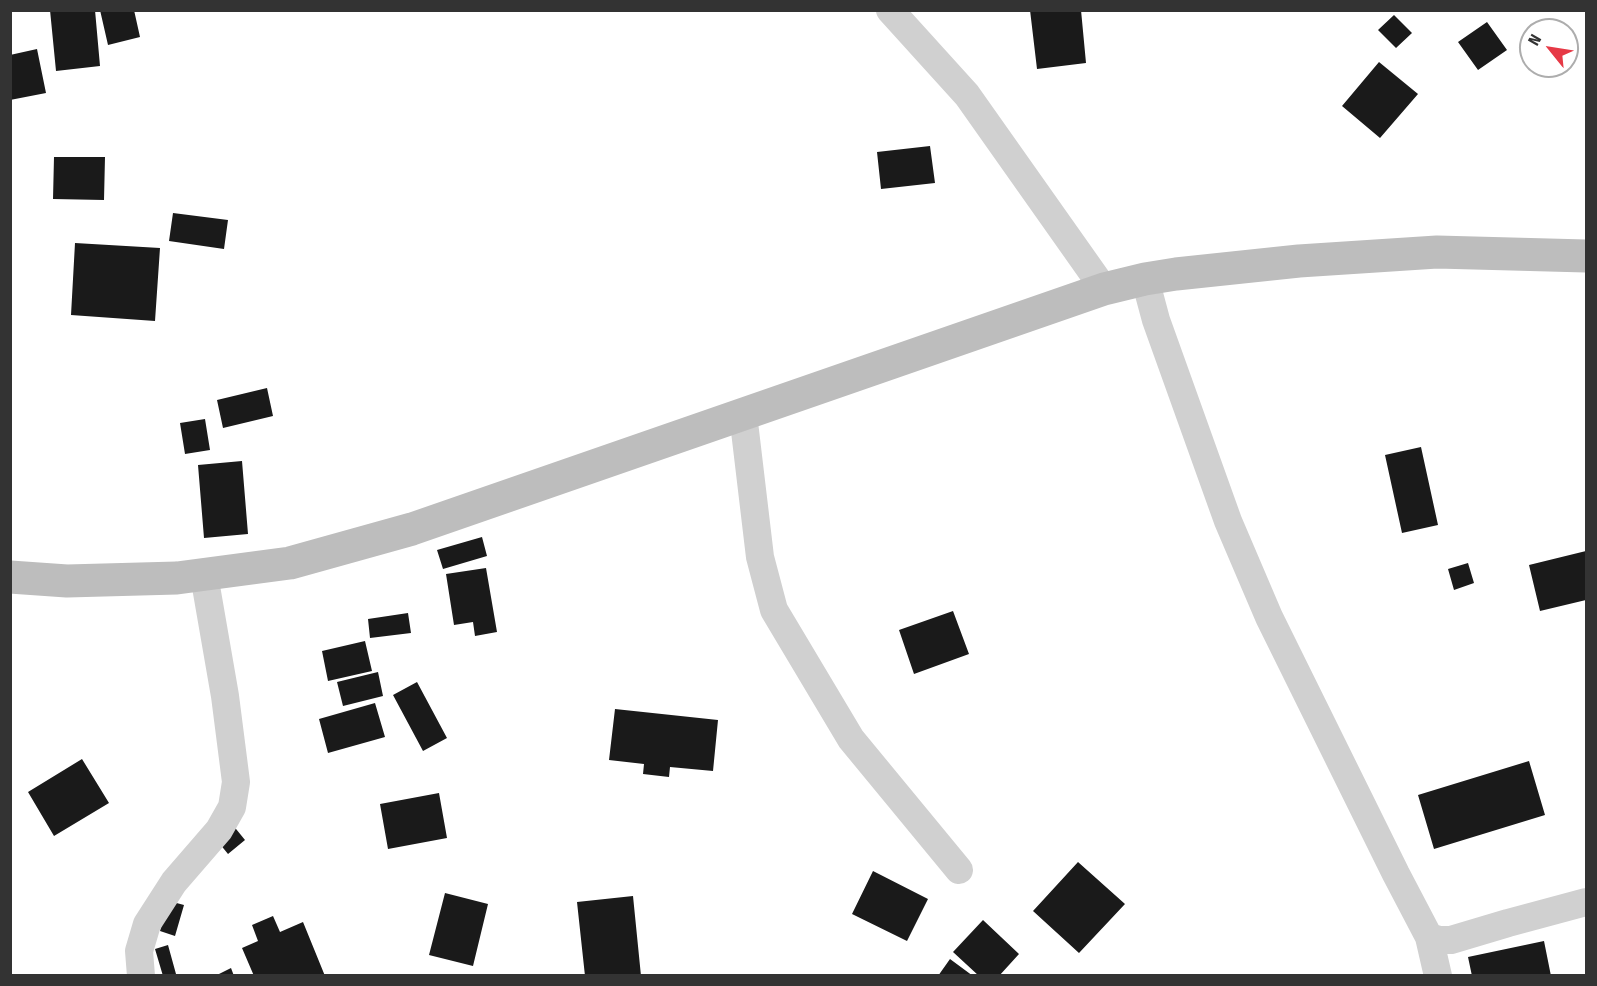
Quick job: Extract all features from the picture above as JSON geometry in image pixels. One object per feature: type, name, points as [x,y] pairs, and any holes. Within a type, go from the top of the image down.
[{"type":"main road","points":[[10,577],[68,581],[177,578],[290,563],[412,529],[1104,289],[1145,279],[1299,261],[1437,252],[1587,256]]},
{"type":"street","points":[[890,10],[968,95],[1104,289]]},
{"type":"street","points":[[1145,279],[1156,320],[1228,521],[1269,617],[1429,937],[1438,975]]},
{"type":"street","points":[[743,414],[760,557],[774,610],[850,739],[960,870]]},
{"type":"street","points":[[141,975],[139,951],[147,924],[174,882],[219,830],[232,807],[236,782],[225,696],[204,575]]},
{"type":"street","points":[[1429,937],[1451,940],[1587,902]]},
{"type":"building","points":[[50,10],[95,10],[100,66],[56,71]]},
{"type":"building","points":[[100,10],[134,10],[140,37],[108,45]]},
{"type":"building","points":[[1030,10],[1081,10],[1086,63],[1037,69]]},
{"type":"building","points":[[1394,15],[1412,33],[1396,48],[1378,30]]},
{"type":"building","points":[[1487,22],[1507,50],[1478,70],[1458,42]]},
{"type":"building","points":[[37,49],[46,93],[10,100],[10,55]]},
{"type":"building","points":[[1379,62],[1418,94],[1380,138],[1342,106]]},
{"type":"building","points":[[930,146],[935,183],[881,189],[877,152]]},
{"type":"building","points":[[54,157],[105,157],[104,200],[53,199]]},
{"type":"building","points":[[173,213],[228,220],[224,249],[169,241]]},
{"type":"building","points":[[75,243],[160,248],[155,321],[71,315]]},
{"type":"building","points":[[267,388],[273,416],[223,428],[217,400]]},
{"type":"building","points":[[205,419],[210,450],[185,454],[180,423]]},
{"type":"building","points":[[1421,447],[1438,525],[1402,533],[1385,455]]},
{"type":"building","points":[[242,461],[248,534],[204,538],[198,465]]},
{"type":"building","points":[[482,537],[487,556],[443,569],[437,550]]},
{"type":"building","points":[[1586,551],[1586,600],[1540,611],[1529,565]]},
{"type":"building","points":[[1468,563],[1474,583],[1454,590],[1448,569]]},
{"type":"building","points":[[486,568],[497,632],[475,636],[473,622],[454,625],[446,574]]},
{"type":"building","points":[[953,611],[969,654],[914,674],[899,630]]},
{"type":"building","points":[[408,613],[411,633],[370,638],[368,619]]},
{"type":"building","points":[[365,641],[372,671],[328,681],[322,651]]},
{"type":"building","points":[[378,672],[383,696],[343,706],[337,682]]},
{"type":"building","points":[[417,682],[447,738],[423,751],[393,695]]},
{"type":"building","points":[[375,703],[385,737],[328,753],[319,719]]},
{"type":"building","points":[[615,709],[718,720],[713,771],[670,767],[669,777],[643,774],[644,764],[609,760]]},
{"type":"building","points":[[82,759],[109,803],[54,836],[28,792]]},
{"type":"building","points":[[1529,761],[1545,815],[1434,849],[1418,795]]},
{"type":"building","points":[[439,793],[447,838],[388,849],[380,804]]},
{"type":"building","points":[[232,824],[245,840],[228,854],[215,838]]},
{"type":"building","points":[[1078,862],[1125,904],[1079,953],[1033,911]]},
{"type":"building","points":[[873,871],[928,899],[907,941],[852,914]]},
{"type":"building","points":[[445,893],[488,904],[473,966],[429,955]]},
{"type":"building","points":[[633,896],[641,976],[585,976],[577,902]]},
{"type":"building","points":[[169,901],[184,905],[175,936],[160,931]]},
{"type":"building","points":[[273,916],[280,932],[303,922],[325,976],[254,976],[242,948],[258,941],[252,925]]},
{"type":"building","points":[[983,920],[1019,954],[999,976],[979,976],[953,952]]},
{"type":"building","points":[[1544,941],[1551,976],[1472,976],[1468,957]]},
{"type":"building","points":[[168,945],[176,974],[163,976],[155,949]]},
{"type":"building","points":[[950,959],[973,976],[938,976]]},
{"type":"building","points":[[231,968],[234,976],[215,976]]}]
